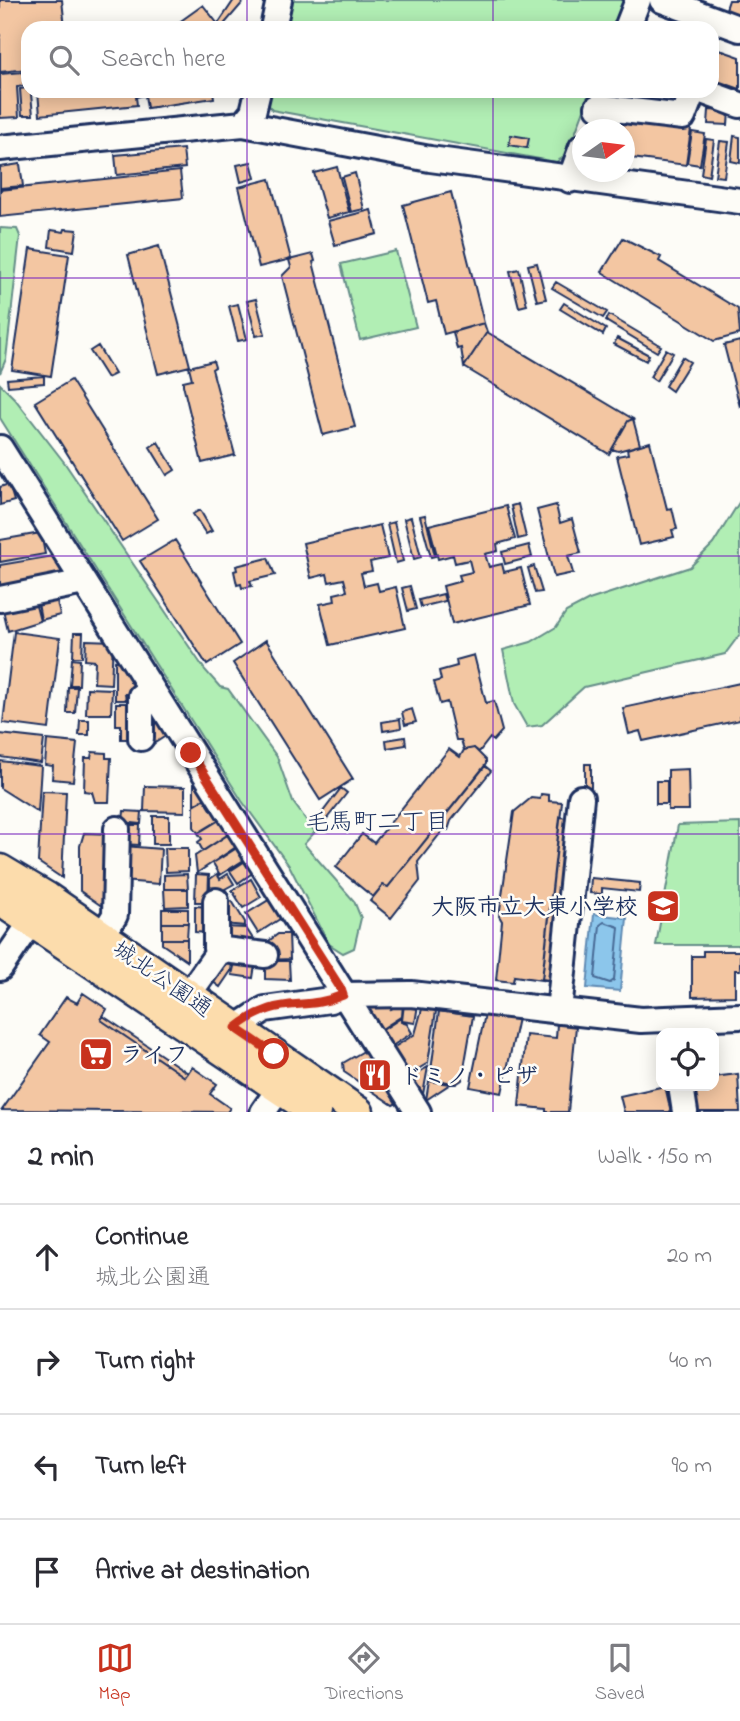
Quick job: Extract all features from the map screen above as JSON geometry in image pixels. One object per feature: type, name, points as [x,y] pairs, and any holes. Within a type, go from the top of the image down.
[{"type":"main road","name":"城北公園通","points":[[0,870],[40,910],[229,1039],[358,1112]]},
{"type":"main road","name":"城北公園通","points":[[1,905],[40,910],[102,936],[188,995],[229,1039],[271,1100],[316,1112]]},
{"type":"street","points":[[274,21],[279,0]]},
{"type":"street","points":[[630,21],[638,0]]},
{"type":"street","points":[[662,0],[706,21]]},
{"type":"street","points":[[719,97],[740,105]]},
{"type":"street","points":[[243,124],[253,112],[256,98]]},
{"type":"street","points":[[597,109],[683,117],[690,98]]},
{"type":"street","points":[[0,148],[243,124],[430,159],[740,201]]},
{"type":"street","points":[[570,180],[572,175]]},
{"type":"street","points":[[0,448],[418,1112]]},
{"type":"street","points":[[0,599],[84,582]]},
{"type":"street","points":[[141,738],[141,696],[151,690]]},
{"type":"street","points":[[559,1011],[581,798]]},
{"type":"street","points":[[102,936],[115,915],[117,829]]},
{"type":"street","points":[[216,901],[216,950],[265,956]]},
{"type":"street","points":[[0,968],[40,910]]},
{"type":"street","points":[[188,995],[220,950]]},
{"type":"street","points":[[229,1039],[251,1016],[273,1006],[330,1000],[343,995],[411,994],[662,1021],[672,1025],[740,1016]]},
{"type":"street","points":[[682,1091],[685,1112]]},
{"type":"green space","points":[[288,0],[622,0],[624,4],[618,21],[283,21]]},
{"type":"green space","points":[[265,98],[588,98],[580,119],[572,119],[572,142],[567,155],[556,162],[272,110]]},
{"type":"green space","points":[[0,228],[17,229],[20,236],[6,359],[0,373]]},
{"type":"green space","points":[[396,251],[416,327],[360,340],[341,264]]},
{"type":"green space","points":[[0,384],[64,462],[205,670],[220,687],[228,689],[277,757],[293,802],[315,832],[304,844],[354,901],[361,918],[354,948],[343,953],[329,944],[290,867],[242,801],[0,418]]},
{"type":"green space","points":[[740,501],[740,634],[725,654],[584,687],[542,725],[527,727],[514,704],[503,650],[531,642],[556,627],[566,612],[589,600],[690,567],[713,544]]},
{"type":"green space","points":[[740,823],[740,945],[656,945],[678,825]]},
{"type":"water","points":[[594,914],[627,918],[620,991],[587,988]]},
{"type":"building","points":[[0,0],[62,0],[64,21],[21,21],[21,70],[0,72]]},
{"type":"building","points":[[234,0],[245,0],[227,21],[220,21]]},
{"type":"building","points":[[729,0],[740,0],[739,17],[725,12]]},
{"type":"building","points":[[203,5],[216,21],[181,21]]},
{"type":"building","points":[[719,50],[740,57],[740,89],[719,82]]},
{"type":"building","points":[[21,72],[21,86],[17,87],[19,117],[0,118],[0,74]]},
{"type":"building","points":[[20,89],[21,98],[31,98],[33,115],[22,115]]},
{"type":"building","points":[[39,98],[136,98],[137,105],[40,115]]},
{"type":"building","points":[[145,98],[214,98],[147,108]]},
{"type":"building","points":[[709,110],[729,111],[728,125],[708,124]]},
{"type":"building","points":[[635,125],[691,129],[686,165],[635,158]]},
{"type":"building","points":[[692,132],[705,134],[700,165],[687,163]]},
{"type":"building","points":[[511,135],[529,138],[527,148],[509,145]]},
{"type":"building","points":[[734,136],[740,137],[740,163],[731,161]]},
{"type":"building","points":[[706,139],[714,140],[709,176],[701,174]]},
{"type":"building","points":[[720,141],[729,142],[724,177],[715,176]]},
{"type":"building","points":[[183,149],[185,168],[117,175],[115,155]]},
{"type":"building","points":[[251,162],[255,178],[241,182],[237,165]]},
{"type":"building","points":[[20,164],[23,186],[0,188],[0,167]]},
{"type":"building","points":[[337,167],[349,212],[327,218],[314,173]]},
{"type":"building","points":[[180,171],[183,198],[0,217],[0,190]]},
{"type":"building","points":[[355,173],[364,209],[351,212],[342,177]]},
{"type":"building","points":[[270,179],[291,259],[259,267],[239,187]]},
{"type":"building","points":[[451,192],[484,323],[444,334],[436,301],[428,303],[403,205]]},
{"type":"building","points":[[371,210],[377,234],[335,245],[328,221]]},
{"type":"building","points":[[65,229],[77,230],[74,251],[49,247],[51,230],[64,232]]},
{"type":"building","points":[[623,238],[661,257],[659,261],[738,309],[740,334],[714,341],[602,272]]},
{"type":"building","points":[[159,246],[190,366],[158,374],[128,255]]},
{"type":"building","points":[[30,249],[69,255],[51,376],[12,370]]},
{"type":"building","points":[[313,254],[355,427],[323,435],[282,276],[291,267],[289,260]]},
{"type":"building","points":[[537,263],[546,299],[537,301],[528,265]]},
{"type":"building","points":[[519,269],[527,305],[519,307],[510,271]]},
{"type":"building","points":[[556,282],[607,312],[603,318],[552,288]]},
{"type":"building","points":[[256,299],[265,334],[256,336],[247,301]]},
{"type":"building","points":[[564,303],[606,329],[603,335],[560,309]]},
{"type":"building","points":[[238,304],[247,339],[238,341],[229,306]]},
{"type":"building","points":[[609,315],[661,346],[657,352],[606,321]]},
{"type":"building","points":[[484,323],[487,332],[464,367],[461,348],[457,349],[453,332]]},
{"type":"building","points":[[487,332],[633,419],[628,421],[609,454],[464,367]]},
{"type":"building","points":[[617,338],[649,355],[646,361],[614,344]]},
{"type":"building","points":[[740,341],[740,407],[724,345]]},
{"type":"building","points":[[98,346],[115,374],[107,378],[90,351]]},
{"type":"building","points":[[666,349],[673,353],[656,381],[650,377]]},
{"type":"building","points":[[682,357],[690,362],[672,391],[665,386]]},
{"type":"building","points":[[213,361],[215,367],[212,369],[235,455],[202,463],[183,381],[192,379],[189,367]]},
{"type":"building","points":[[44,376],[44,383],[8,386],[7,379]]},
{"type":"building","points":[[71,380],[158,519],[122,541],[35,402]]},
{"type":"building","points":[[633,419],[640,445],[618,451],[612,449],[628,421]]},
{"type":"building","points":[[158,442],[175,470],[167,475],[150,447]]},
{"type":"building","points":[[650,442],[667,509],[672,508],[677,529],[672,530],[674,537],[639,545],[617,456],[628,454],[627,449]]},
{"type":"building","points":[[9,484],[14,501],[0,505],[0,487]]},
{"type":"building","points":[[518,504],[526,537],[518,539],[511,506]]},
{"type":"building","points":[[556,505],[560,523],[572,519],[581,553],[568,556],[573,573],[554,577],[537,510]]},
{"type":"building","points":[[506,506],[515,539],[497,544],[498,551],[485,554],[489,567],[502,564],[504,572],[521,568],[530,605],[452,624],[443,586],[461,581],[459,575],[472,572],[469,560],[455,563],[453,555],[438,559],[429,525]]},
{"type":"building","points":[[200,510],[212,531],[206,534],[193,514]]},
{"type":"building","points":[[425,515],[435,556],[431,557],[420,516]]},
{"type":"building","points":[[411,517],[421,557],[414,559],[404,519]]},
{"type":"building","points":[[394,522],[403,561],[396,563],[387,524]]},
{"type":"building","points":[[380,525],[388,558],[370,562],[372,571],[361,573],[364,586],[377,583],[379,591],[396,587],[405,628],[330,645],[320,604],[335,601],[334,594],[347,591],[344,579],[329,582],[327,574],[311,578],[303,543]]},
{"type":"building","points":[[41,533],[45,554],[0,562],[0,540]]},
{"type":"building","points":[[175,540],[240,644],[207,665],[140,561]]},
{"type":"building","points":[[529,545],[532,557],[505,564],[502,552]]},
{"type":"building","points":[[59,555],[73,577],[0,593],[0,565]]},
{"type":"building","points":[[268,558],[275,575],[250,581],[252,586],[242,588],[241,584],[237,585],[234,571],[237,570],[236,566]]},
{"type":"building","points":[[534,566],[542,592],[535,593],[528,568]]},
{"type":"building","points":[[410,586],[416,609],[408,611],[402,588]]},
{"type":"building","points":[[443,594],[445,601],[421,607],[419,600]]},
{"type":"building","points":[[56,598],[60,615],[41,620],[38,603]]},
{"type":"building","points":[[35,602],[40,621],[8,631],[3,610]]},
{"type":"building","points":[[14,632],[60,638],[49,729],[3,723]]},
{"type":"building","points":[[74,633],[83,633],[82,657],[73,657]]},
{"type":"building","points":[[86,640],[113,641],[111,684],[94,683],[95,661],[85,660]]},
{"type":"building","points":[[266,640],[353,779],[320,800],[233,663]]},
{"type":"building","points":[[474,655],[486,703],[494,701],[502,731],[493,741],[490,738],[479,752],[474,748],[464,750],[461,740],[456,740],[447,702],[440,704],[434,682],[441,680],[439,671],[457,666],[456,660]]},
{"type":"building","points":[[72,659],[80,660],[79,685],[70,685]]},
{"type":"building","points":[[115,661],[130,664],[130,682],[135,682],[135,689],[129,688],[130,694],[125,694],[126,700],[115,700]]},
{"type":"building","points":[[740,683],[740,720],[643,741],[640,731],[629,734],[623,708]]},
{"type":"building","points":[[68,687],[77,687],[75,713],[67,713]]},
{"type":"building","points":[[87,688],[112,689],[111,714],[86,714]]},
{"type":"building","points":[[128,695],[138,695],[135,739],[121,739],[121,725],[116,725],[116,703],[128,703]]},
{"type":"building","points":[[153,701],[172,732],[147,748]]},
{"type":"building","points":[[412,709],[416,722],[405,725],[402,712]]},
{"type":"building","points":[[400,719],[401,728],[383,731],[382,722]]},
{"type":"building","points":[[80,720],[89,720],[89,735],[79,735]]},
{"type":"building","points":[[0,734],[44,739],[41,763],[0,757]]},
{"type":"building","points":[[405,737],[406,745],[387,748],[386,740]]},
{"type":"building","points":[[47,740],[77,743],[73,781],[52,779],[53,766],[45,765]]},
{"type":"building","points":[[474,748],[486,760],[486,764],[388,887],[383,885],[373,897],[336,867],[362,834],[374,843],[449,749],[460,757],[464,750]]},
{"type":"building","points":[[92,752],[106,753],[106,758],[111,758],[109,802],[95,802],[92,792],[84,791],[85,758],[91,758]]},
{"type":"building","points":[[0,761],[41,766],[38,812],[0,788]]},
{"type":"building","points":[[585,764],[591,764],[591,787],[585,787]]},
{"type":"building","points":[[485,766],[491,771],[451,821],[448,830],[443,830],[418,862],[420,881],[391,918],[370,901],[383,885],[388,887]]},
{"type":"building","points":[[688,769],[689,810],[668,810],[668,770]]},
{"type":"building","points":[[194,776],[212,794],[194,805]]},
{"type":"building","points":[[656,781],[667,781],[667,804],[656,804]]},
{"type":"building","points":[[145,786],[185,787],[185,812],[144,811]]},
{"type":"building","points":[[341,788],[347,793],[325,821],[319,817]]},
{"type":"building","points":[[42,791],[66,792],[62,878],[38,862]]},
{"type":"building","points":[[212,794],[226,816],[198,833],[194,827],[194,805]]},
{"type":"building","points":[[541,794],[549,795],[549,801],[562,802],[542,980],[514,976],[513,982],[496,980],[502,921],[499,916],[514,812],[531,798],[540,799]]},
{"type":"building","points":[[124,811],[142,812],[141,824],[123,822]]},
{"type":"building","points":[[153,816],[169,816],[169,844],[153,844]]},
{"type":"building","points":[[226,816],[235,830],[203,851],[198,842],[202,839],[198,833]]},
{"type":"building","points":[[560,817],[567,818],[549,980],[542,979]]},
{"type":"building","points":[[123,825],[140,825],[139,845],[122,844]]},
{"type":"building","points":[[235,830],[242,843],[197,873],[195,856]]},
{"type":"building","points":[[84,833],[113,834],[110,912],[80,891],[80,846]]},
{"type":"building","points":[[124,846],[161,849],[159,884],[122,881]]},
{"type":"building","points":[[240,846],[247,858],[220,875],[213,863]]},
{"type":"building","points":[[165,848],[188,848],[188,871],[166,872]]},
{"type":"building","points":[[247,860],[254,872],[238,883],[230,871]]},
{"type":"building","points":[[187,874],[188,889],[164,889],[164,875]]},
{"type":"building","points":[[196,874],[209,875],[208,902],[195,902]]},
{"type":"building","points":[[217,874],[220,879],[228,874],[234,884],[225,889],[229,894],[219,900],[210,886],[210,879]]},
{"type":"building","points":[[591,878],[640,883],[639,892],[602,888],[602,894],[590,893]]},
{"type":"building","points":[[251,879],[261,897],[243,908],[232,890]]},
{"type":"building","points":[[164,889],[188,889],[188,906],[165,907]]},
{"type":"building","points":[[272,898],[283,917],[258,933],[246,914]]},
{"type":"building","points":[[232,901],[245,926],[224,924],[225,904]]},
{"type":"building","points":[[195,906],[209,907],[208,933],[195,932]]},
{"type":"building","points":[[162,909],[188,909],[188,923],[162,923]]},
{"type":"building","points":[[162,923],[188,923],[187,939],[162,939]]},
{"type":"building","points":[[224,927],[246,928],[253,939],[252,945],[223,939]]},
{"type":"building","points":[[278,934],[289,934],[290,959],[268,960],[266,943]]},
{"type":"building","points":[[162,939],[187,939],[187,961],[162,944]]},
{"type":"building","points":[[703,951],[740,951],[740,970],[735,970],[735,996],[692,997],[692,956],[703,956]]},
{"type":"building","points":[[224,958],[232,962],[231,971],[220,987],[209,979]]},
{"type":"building","points":[[265,961],[289,961],[290,980],[265,979]]},
{"type":"building","points":[[235,962],[255,965],[253,978],[232,975]]},
{"type":"building","name":"ライフ","points":[[83,993],[107,1009],[101,1020],[185,1077],[192,1067],[217,1084],[210,1094],[230,1108],[227,1112],[2,1110],[50,1042],[40,1035],[66,997],[77,1003]]},
{"type":"building","points":[[401,1003],[402,1016],[377,1032],[362,1007],[389,1005],[391,1009]]},
{"type":"building","points":[[404,1004],[418,1005],[415,1023],[402,1021]]},
{"type":"building","points":[[422,1009],[436,1011],[428,1063],[410,1074],[393,1048],[415,1034]]},
{"type":"building","points":[[439,1011],[473,1016],[462,1080],[456,1084],[430,1078]]},
{"type":"building","points":[[485,1014],[518,1018],[502,1093],[470,1087]]},
{"type":"building","points":[[103,1016],[188,1073],[185,1077],[101,1020]]},
{"type":"building","points":[[401,1018],[401,1022],[407,1024],[412,1033],[389,1048],[378,1033]]},
{"type":"building","points":[[557,1024],[576,1026],[568,1112],[546,1112],[546,1109],[519,1106],[526,1035],[556,1038]]},
{"type":"building","points":[[369,1048],[403,1100],[393,1105],[344,1072],[343,1063]]},
{"type":"building","points":[[428,1067],[422,1100],[409,1078]]},
{"type":"building","points":[[738,1074],[740,1112],[697,1112],[695,1091],[719,1091],[719,1076]]},
{"type":"building","points":[[429,1081],[450,1084],[426,1100]]},
{"type":"building","points":[[656,1088],[656,1091],[666,1091],[671,1112],[624,1112],[620,1096]]},
{"type":"place","name":"大阪市立大東小学校","points":[[663,906]]},
{"type":"place","name":"ライフ","points":[[96,1054]]},
{"type":"place","name":"ドミノ・ピザ","points":[[375,1075]]},
{"type":"district","name":"毛馬町二丁目","points":[[377,821]]},
{"type":"route","points":[[191,753],[343,995],[330,1000],[273,1006],[251,1016],[236,1028],[274,1054]]}]
